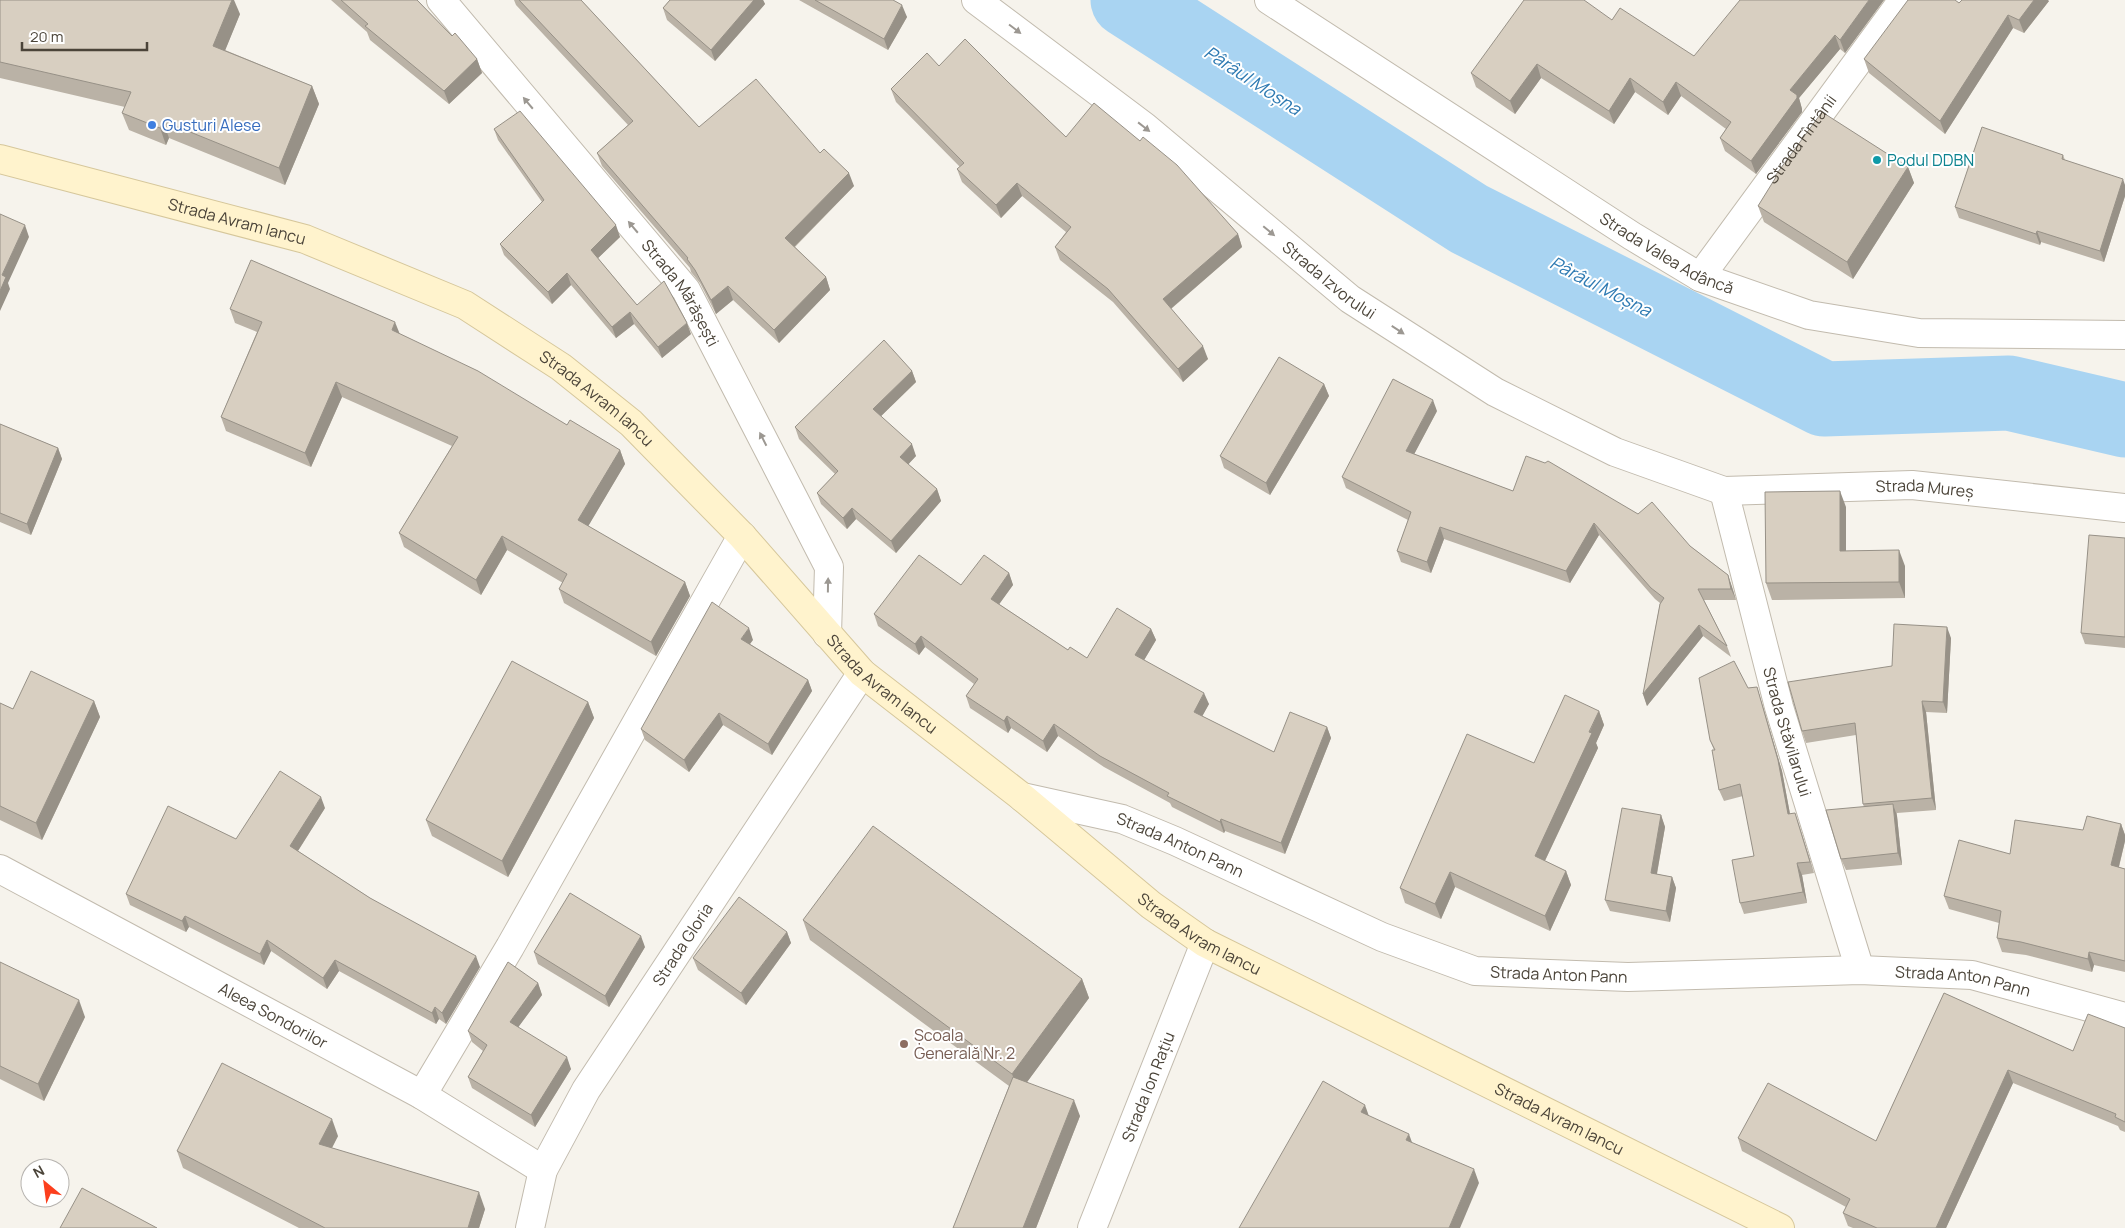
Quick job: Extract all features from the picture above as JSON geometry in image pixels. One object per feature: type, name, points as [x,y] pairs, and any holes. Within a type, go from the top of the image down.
[{"type":"main road","name":"Strada Avram Iancu","points":[[0,160],[305,239],[466,305],[561,367],[631,423],[742,536],[862,673],[1022,797],[1151,905],[1205,943],[1780,1228]]},
{"type":"street","name":"Strada Mărășești","points":[[441,0],[686,290],[829,567],[827,634]]},
{"type":"street","name":"Strada Izvorului","points":[[976,0],[1144,127],[1350,299],[1495,392],[1615,452],[1724,491]]},
{"type":"street","name":"Strada Valea Adâncă","points":[[1269,0],[1624,231],[1700,277],[1809,316],[1919,333],[2125,335]]},
{"type":"street","name":"Strada Fîntânii","points":[[1700,277],[1903,0]]},
{"type":"street","name":"Strada Mureș","points":[[1724,491],[1912,485],[2125,508]]},
{"type":"street","name":"Strada Stăvilarului","points":[[1724,491],[1779,707],[1860,970]]},
{"type":"street","points":[[422,1095],[510,947],[742,536]]},
{"type":"street","name":"Strada Gloria","points":[[530,1228],[543,1170],[586,1090],[862,673]]},
{"type":"street","name":"Strada Anton Pann","points":[[1022,797],[1122,819],[1175,841],[1382,937],[1475,971],[1628,977],[1860,970],[1972,975],[2125,1017]]},
{"type":"street","name":"Aleea Sondorilor","points":[[0,869],[422,1095],[543,1170]]},
{"type":"street","name":"Strada Ion Rațiu","points":[[1092,1228],[1205,943]]},
{"type":"building","points":[[0,0],[232,0],[213,46],[312,86],[279,168],[163,121],[160,128],[122,113],[131,92],[0,62]]},
{"type":"building","points":[[341,0],[417,0],[452,36],[455,33],[477,59],[444,91],[365,26],[368,24]]},
{"type":"building","points":[[519,0],[581,0],[699,127],[756,79],[820,153],[824,149],[849,173],[785,238],[826,277],[774,330],[728,286],[711,300],[688,258],[597,153],[633,121]]},
{"type":"building","points":[[670,0],[754,0],[711,50],[663,8]]},
{"type":"building","points":[[815,0],[893,0],[902,5],[884,39]]},
{"type":"building","points":[[1524,0],[1584,0],[1612,20],[1620,8],[1694,56],[1740,0],[1869,0],[1840,40],[1835,35],[1790,90],[1797,95],[1797,98],[1751,161],[1720,138],[1731,122],[1676,82],[1663,102],[1630,78],[1609,111],[1537,64],[1510,101],[1471,73]]},
{"type":"building","points":[[1908,0],[1955,0],[1959,3],[1962,0],[2034,0],[2019,20],[2008,15],[1940,121],[1864,59]]},
{"type":"building","points":[[965,39],[1066,137],[1094,103],[1140,141],[1143,137],[1177,165],[1238,234],[1163,299],[1203,346],[1178,369],[1108,289],[1055,247],[1071,227],[1017,183],[996,205],[957,169],[964,163],[891,89],[927,53],[939,66]]},
{"type":"building","points":[[520,111],[616,225],[591,250],[637,305],[664,281],[687,323],[658,347],[630,312],[612,327],[567,273],[548,292],[500,244],[544,200],[494,129]]},
{"type":"building","points":[[1822,112],[1908,167],[1847,262],[1758,206],[1775,176]]},
{"type":"building","points":[[1982,127],[2063,155],[2062,159],[2123,179],[2100,251],[2037,231],[2036,234],[1955,207]]},
{"type":"building","points":[[0,214],[25,225],[2,275],[6,277],[0,291]]},
{"type":"building","points":[[251,260],[395,322],[392,330],[478,371],[567,425],[570,420],[620,450],[578,520],[685,582],[651,642],[559,589],[567,574],[502,536],[476,580],[399,533],[458,437],[336,382],[305,453],[221,417],[262,322],[230,309]]},
{"type":"building","points":[[884,340],[912,371],[873,409],[912,444],[900,457],[937,489],[891,541],[852,508],[843,518],[817,493],[838,471],[795,427]]},
{"type":"building","points":[[1279,357],[1324,384],[1266,483],[1220,456]]},
{"type":"building","points":[[1393,379],[1433,400],[1406,451],[1513,491],[1526,456],[1545,463],[1548,461],[1638,514],[1652,502],[1690,546],[1728,575],[1731,589],[1698,589],[1727,646],[1699,625],[1643,694],[1660,604],[1664,598],[1651,588],[1594,523],[1566,571],[1440,527],[1427,562],[1397,551],[1411,512],[1342,477]]},
{"type":"building","points":[[0,424],[58,448],[27,524],[0,513]]},
{"type":"building","points":[[1840,491],[1840,551],[1899,550],[1899,582],[1766,583],[1765,492]]},
{"type":"building","points":[[2089,535],[2125,538],[2125,637],[2081,633]]},
{"type":"building","points":[[919,555],[961,585],[984,555],[1009,573],[991,599],[1068,650],[1070,647],[1087,658],[1117,608],[1151,629],[1135,655],[1204,693],[1194,712],[1274,752],[1290,712],[1327,727],[1281,843],[1221,819],[1220,822],[1167,796],[1169,793],[1100,756],[1054,724],[1043,741],[1007,716],[1004,721],[966,696],[978,679],[921,636],[915,644],[874,614]]},
{"type":"building","points":[[712,602],[749,628],[741,639],[808,680],[768,744],[719,713],[684,760],[641,729]]},
{"type":"building","points":[[1894,624],[1947,627],[1943,702],[1922,701],[1932,798],[1863,804],[1855,723],[1802,731],[1788,682],[1892,666]]},
{"type":"building","points":[[512,661],[588,702],[502,861],[426,820]]},
{"type":"building","points":[[1734,661],[1748,688],[1757,687],[1778,760],[1788,814],[1795,813],[1810,862],[1797,863],[1803,892],[1740,903],[1732,860],[1754,856],[1740,784],[1719,790],[1712,750],[1715,750],[1710,740],[1699,678]]},
{"type":"building","points":[[31,671],[94,701],[36,823],[0,806],[0,703],[13,709]]},
{"type":"building","points":[[1565,695],[1599,711],[1589,732],[1592,733],[1535,856],[1566,871],[1545,916],[1450,872],[1435,904],[1400,888],[1467,734],[1534,763]]},
{"type":"building","points":[[280,771],[321,797],[290,846],[370,898],[476,956],[442,1013],[435,1007],[432,1013],[335,960],[323,978],[267,940],[260,954],[185,916],[182,921],[126,894],[168,806],[236,839]]},
{"type":"building","points":[[1893,804],[1898,853],[1841,859],[1826,810]]},
{"type":"building","points":[[1622,808],[1661,815],[1651,873],[1672,877],[1666,911],[1605,900]]},
{"type":"building","points":[[2087,816],[2121,824],[2111,865],[2125,869],[2125,961],[2089,952],[2088,959],[1997,938],[2001,911],[1944,896],[1959,840],[2010,854],[2015,820],[2083,830]]},
{"type":"building","points":[[873,826],[1082,979],[1012,1074],[803,920]]},
{"type":"building","points":[[570,893],[641,936],[605,996],[534,952]]},
{"type":"building","points":[[739,897],[787,932],[741,993],[693,958]]},
{"type":"building","points":[[0,962],[79,1000],[38,1084],[0,1066]]},
{"type":"building","points":[[508,962],[538,983],[510,1022],[567,1057],[531,1115],[468,1077],[487,1045],[468,1031]]},
{"type":"building","points":[[1944,993],[2073,1051],[2088,1014],[2125,1028],[2125,1122],[2115,1117],[2116,1114],[2008,1070],[1936,1228],[1877,1228],[1843,1213],[1850,1199],[1738,1138],[1768,1083],[1876,1141]]},
{"type":"building","points":[[222,1063],[332,1119],[319,1144],[479,1192],[468,1228],[325,1228],[177,1151]]},
{"type":"building","points":[[1013,1077],[1074,1100],[1023,1228],[953,1228]]},
{"type":"building","points":[[1323,1081],[1365,1105],[1361,1112],[1409,1134],[1406,1140],[1474,1169],[1449,1228],[1239,1228]]},
{"type":"building","points":[[82,1188],[157,1228],[60,1228]]},
{"type":"waterway","name":"Pârâul Moșna","points":[[1128,0],[1469,219],[1824,399],[2009,393],[2125,420]]},
{"type":"place","name":"Gusturi Alese","points":[[152,125]]},
{"type":"place","name":"Podul DDBN","points":[[1877,160]]},
{"type":"place","name":"Școala Generală Nr. 2","points":[[904,1044]]}]
